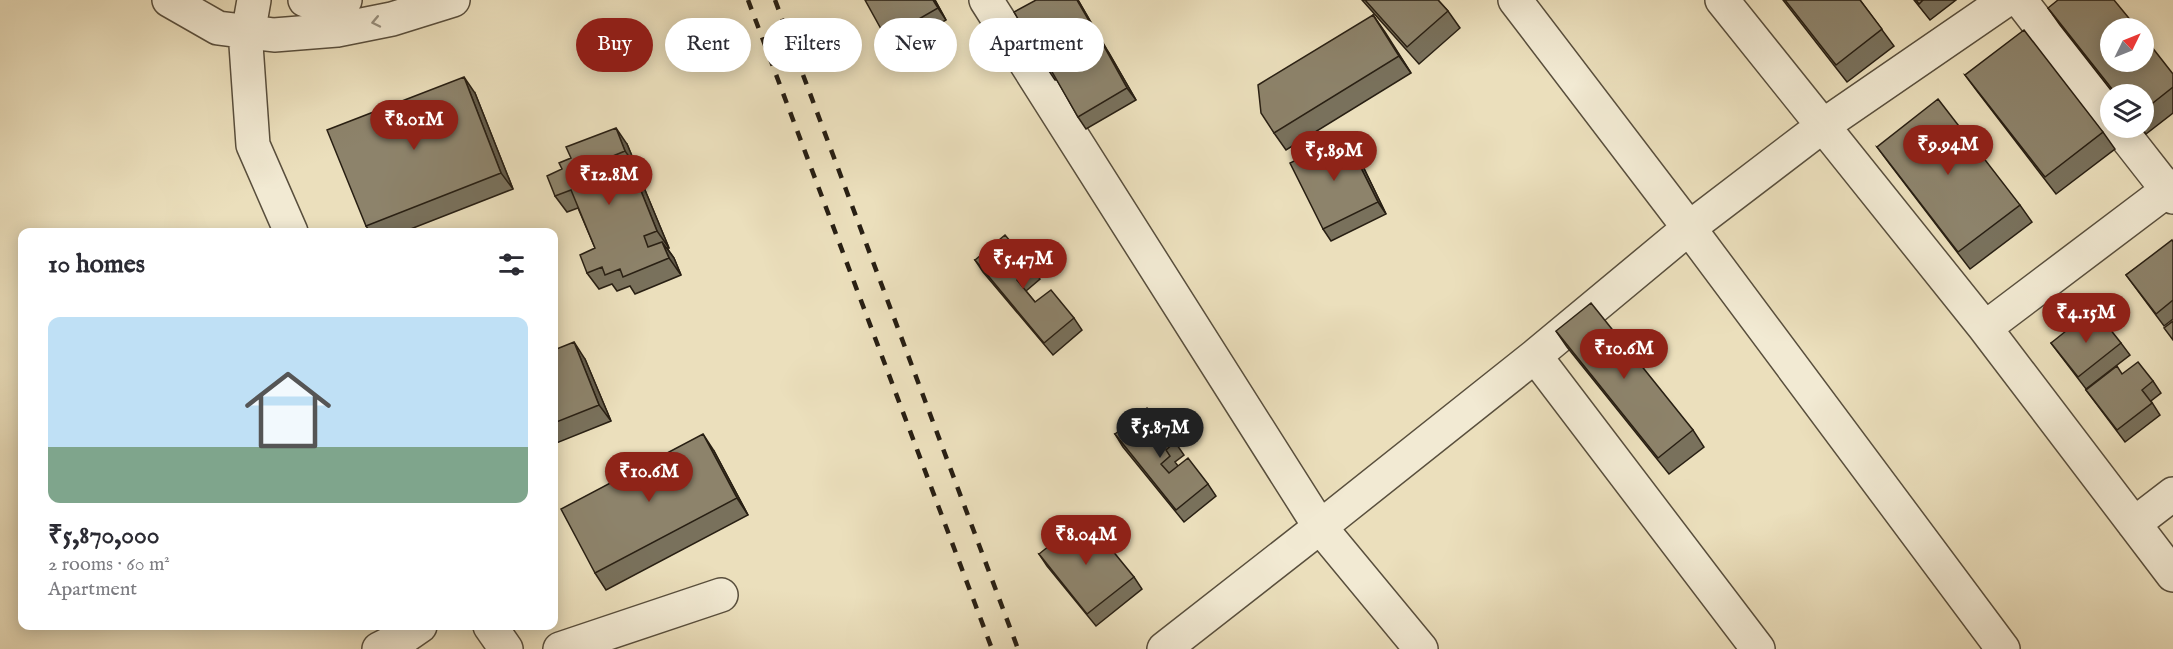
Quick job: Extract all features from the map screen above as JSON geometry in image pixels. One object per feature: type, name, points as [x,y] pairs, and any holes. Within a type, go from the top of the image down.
[{"type":"street","points":[[170,0],[218,28],[274,36],[338,30],[392,19],[453,0]]},
{"type":"street","points":[[254,0],[246,45],[253,145],[289,228]]},
{"type":"street","points":[[305,0],[337,2],[345,0]]},
{"type":"street","points":[[986,0],[1320,527],[1421,649]]},
{"type":"street","points":[[1515,0],[1689,228],[2003,649]]},
{"type":"street","points":[[1722,0],[1985,328],[2173,575]]},
{"type":"street","points":[[1164,649],[1534,356],[1689,228],[1824,125],[2006,0]]},
{"type":"street","points":[[2020,0],[2100,103]]},
{"type":"street","points":[[1985,328],[2171,191],[2127,138]]},
{"type":"street","points":[[1534,356],[1758,649]]},
{"type":"street","points":[[2134,524],[2173,494]]},
{"type":"street","points":[[560,649],[619,640],[721,595]]},
{"type":"street","points":[[379,649],[414,630]]},
{"type":"street","points":[[493,630],[506,649]]},
{"type":"building","points":[[865,0],[933,0],[938,8],[921,18],[875,18]]},
{"type":"building","points":[[1036,0],[1077,0],[1087,18],[1018,18],[1014,12]]},
{"type":"building","points":[[1365,0],[1438,0],[1448,11],[1407,47]]},
{"type":"building","points":[[1785,0],[1860,0],[1882,29],[1836,65]]},
{"type":"building","points":[[2058,0],[2114,0],[2129,18],[2100,18],[2100,72],[2154,72],[2154,50],[2173,74],[2173,87],[2154,102],[2154,84],[2108,84],[2048,8]]},
{"type":"building","points":[[1373,15],[1399,56],[1274,133],[1261,113],[1258,85]]},
{"type":"building","points":[[2024,30],[2100,128],[2100,134],[2045,177],[1965,75]]},
{"type":"building","points":[[1104,46],[1127,88],[1078,117],[1052,72],[1104,72]]},
{"type":"building","points":[[464,77],[501,173],[366,226],[327,130]]},
{"type":"building","points":[[1938,99],[2020,205],[1958,252],[1877,147]]},
{"type":"building","points":[[616,128],[625,151],[613,156],[617,166],[629,161],[657,231],[644,236],[648,247],[662,242],[669,258],[623,277],[620,269],[605,275],[602,267],[587,273],[580,255],[595,248],[571,190],[555,196],[547,176],[562,169],[559,163],[571,158],[566,147]]},
{"type":"building","points":[[1345,136],[1378,202],[1323,229],[1290,163]]},
{"type":"building","points":[[1005,235],[1032,267],[1017,280],[1035,302],[1051,290],[1074,318],[1044,343],[975,260]]},
{"type":"building","points":[[2172,240],[2173,300],[2156,314],[2126,275]]},
{"type":"building","points":[[1591,303],[1693,430],[1658,458],[1556,331]]},
{"type":"building","points":[[2098,314],[2121,343],[2078,377],[2051,343],[2081,319],[2086,324]]},
{"type":"building","points":[[2173,321],[2173,340],[2164,328]]},
{"type":"building","points":[[574,342],[599,405],[558,421],[558,348]]},
{"type":"building","points":[[2138,362],[2153,381],[2142,390],[2152,403],[2117,430],[2086,390],[2117,366],[2122,374]]},
{"type":"building","points":[[1147,408],[1175,442],[1166,450],[1170,456],[1161,464],[1169,473],[1188,458],[1208,484],[1176,510],[1115,434]]},
{"type":"building","points":[[703,434],[737,498],[595,573],[561,509]]},
{"type":"building","points":[[1085,517],[1134,577],[1087,614],[1039,554]]},
{"type":"railway","points":[[748,0],[992,649]]},
{"type":"railway","points":[[775,0],[1018,649]]}]
